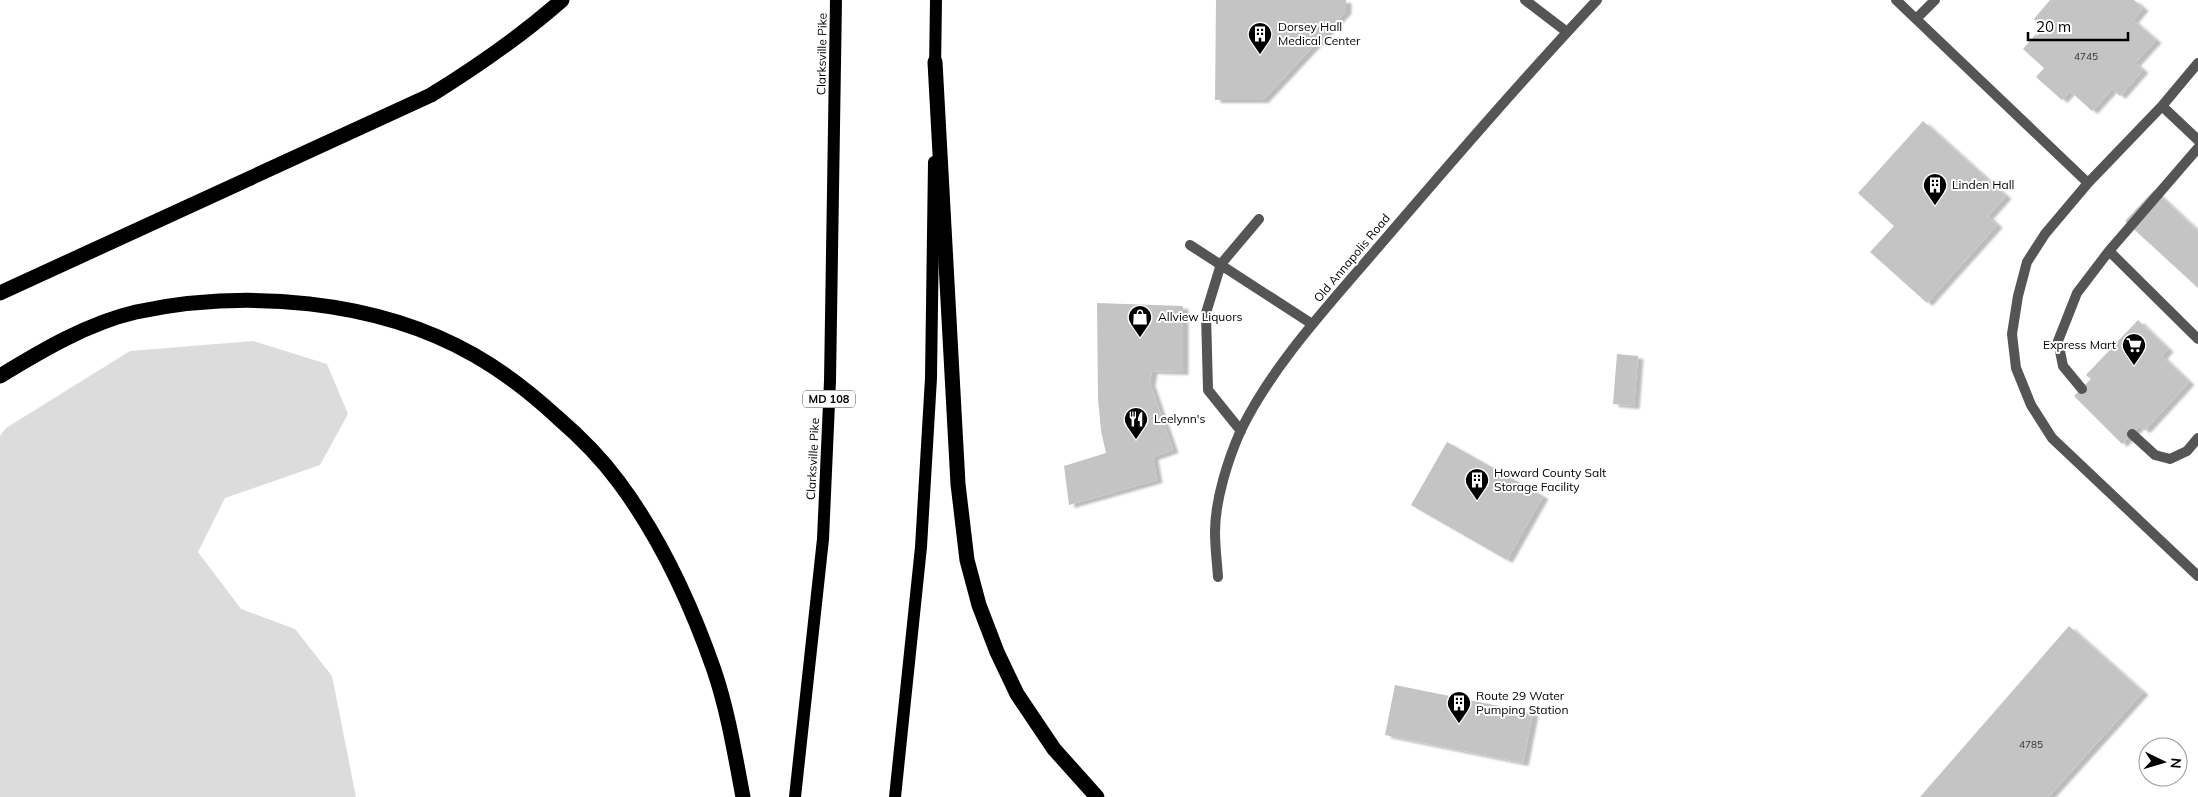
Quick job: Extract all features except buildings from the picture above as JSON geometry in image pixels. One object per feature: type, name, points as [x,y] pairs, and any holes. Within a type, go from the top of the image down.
[{"type":"highway","points":[[0,293],[431,94],[483,63],[562,0]]},
{"type":"highway","points":[[935,62],[958,484],[967,560],[985,620],[1016,694],[1054,749],[1097,797]]},
{"type":"highway","points":[[0,376],[38,353],[84,330],[134,313],[184,305],[236,300],[291,301],[352,311],[415,328],[474,355],[530,393],[576,434],[618,480],[653,534],[682,592],[714,672],[743,797]]},
{"type":"main road","name":"Clarksville Pike","points":[[794,797],[823,539],[830,381],[836,0]]},
{"type":"main road","points":[[895,797],[921,547],[931,378],[936,0]]},
{"type":"street","points":[[1525,0],[1566,32]]},
{"type":"street","name":"Old Annapolis Road","points":[[1218,577],[1215,530],[1220,494],[1227,465],[1241,431],[1259,396],[1312,324],[1440,174],[1566,32],[1597,0]]},
{"type":"street","points":[[1896,0],[2088,183]]},
{"type":"street","points":[[1917,18],[1935,0]]},
{"type":"street","points":[[2198,64],[2162,106],[2088,183],[2045,234],[2027,262],[2018,296],[2012,334],[2016,368],[2032,405],[2052,438],[2198,576]]},
{"type":"street","points":[[2162,106],[2198,140]]},
{"type":"street","points":[[2082,389],[2063,366],[2058,341],[2077,293],[2109,251],[2198,148]]},
{"type":"street","points":[[1241,431],[1208,390],[1206,313],[1221,264],[1259,219]]},
{"type":"street","points":[[1190,245],[1312,324]]},
{"type":"street","points":[[2109,251],[2198,339]]},
{"type":"street","points":[[2132,434],[2155,454],[2170,459],[2187,451],[2198,438]]},
{"type":"shaded area","points":[[253,341],[327,364],[348,414],[320,465],[225,498],[198,552],[241,609],[295,629],[332,676],[356,797],[0,797],[0,436],[6,428],[130,351]]},
{"type":"place","name":"Dorsey Hall Medical Center","points":[[1260,55]]},
{"type":"place","name":"Linden Hall","points":[[1935,206]]},
{"type":"place","name":"Allview Liquors","points":[[1140,338]]},
{"type":"place","name":"Express Mart","points":[[2134,366]]},
{"type":"place","name":"Leelynn's","points":[[1136,440]]},
{"type":"place","name":"Howard County Salt Storage Facility","points":[[1477,501]]},
{"type":"place","name":"Route 29 Water Pumping Station","points":[[1459,724]]}]
